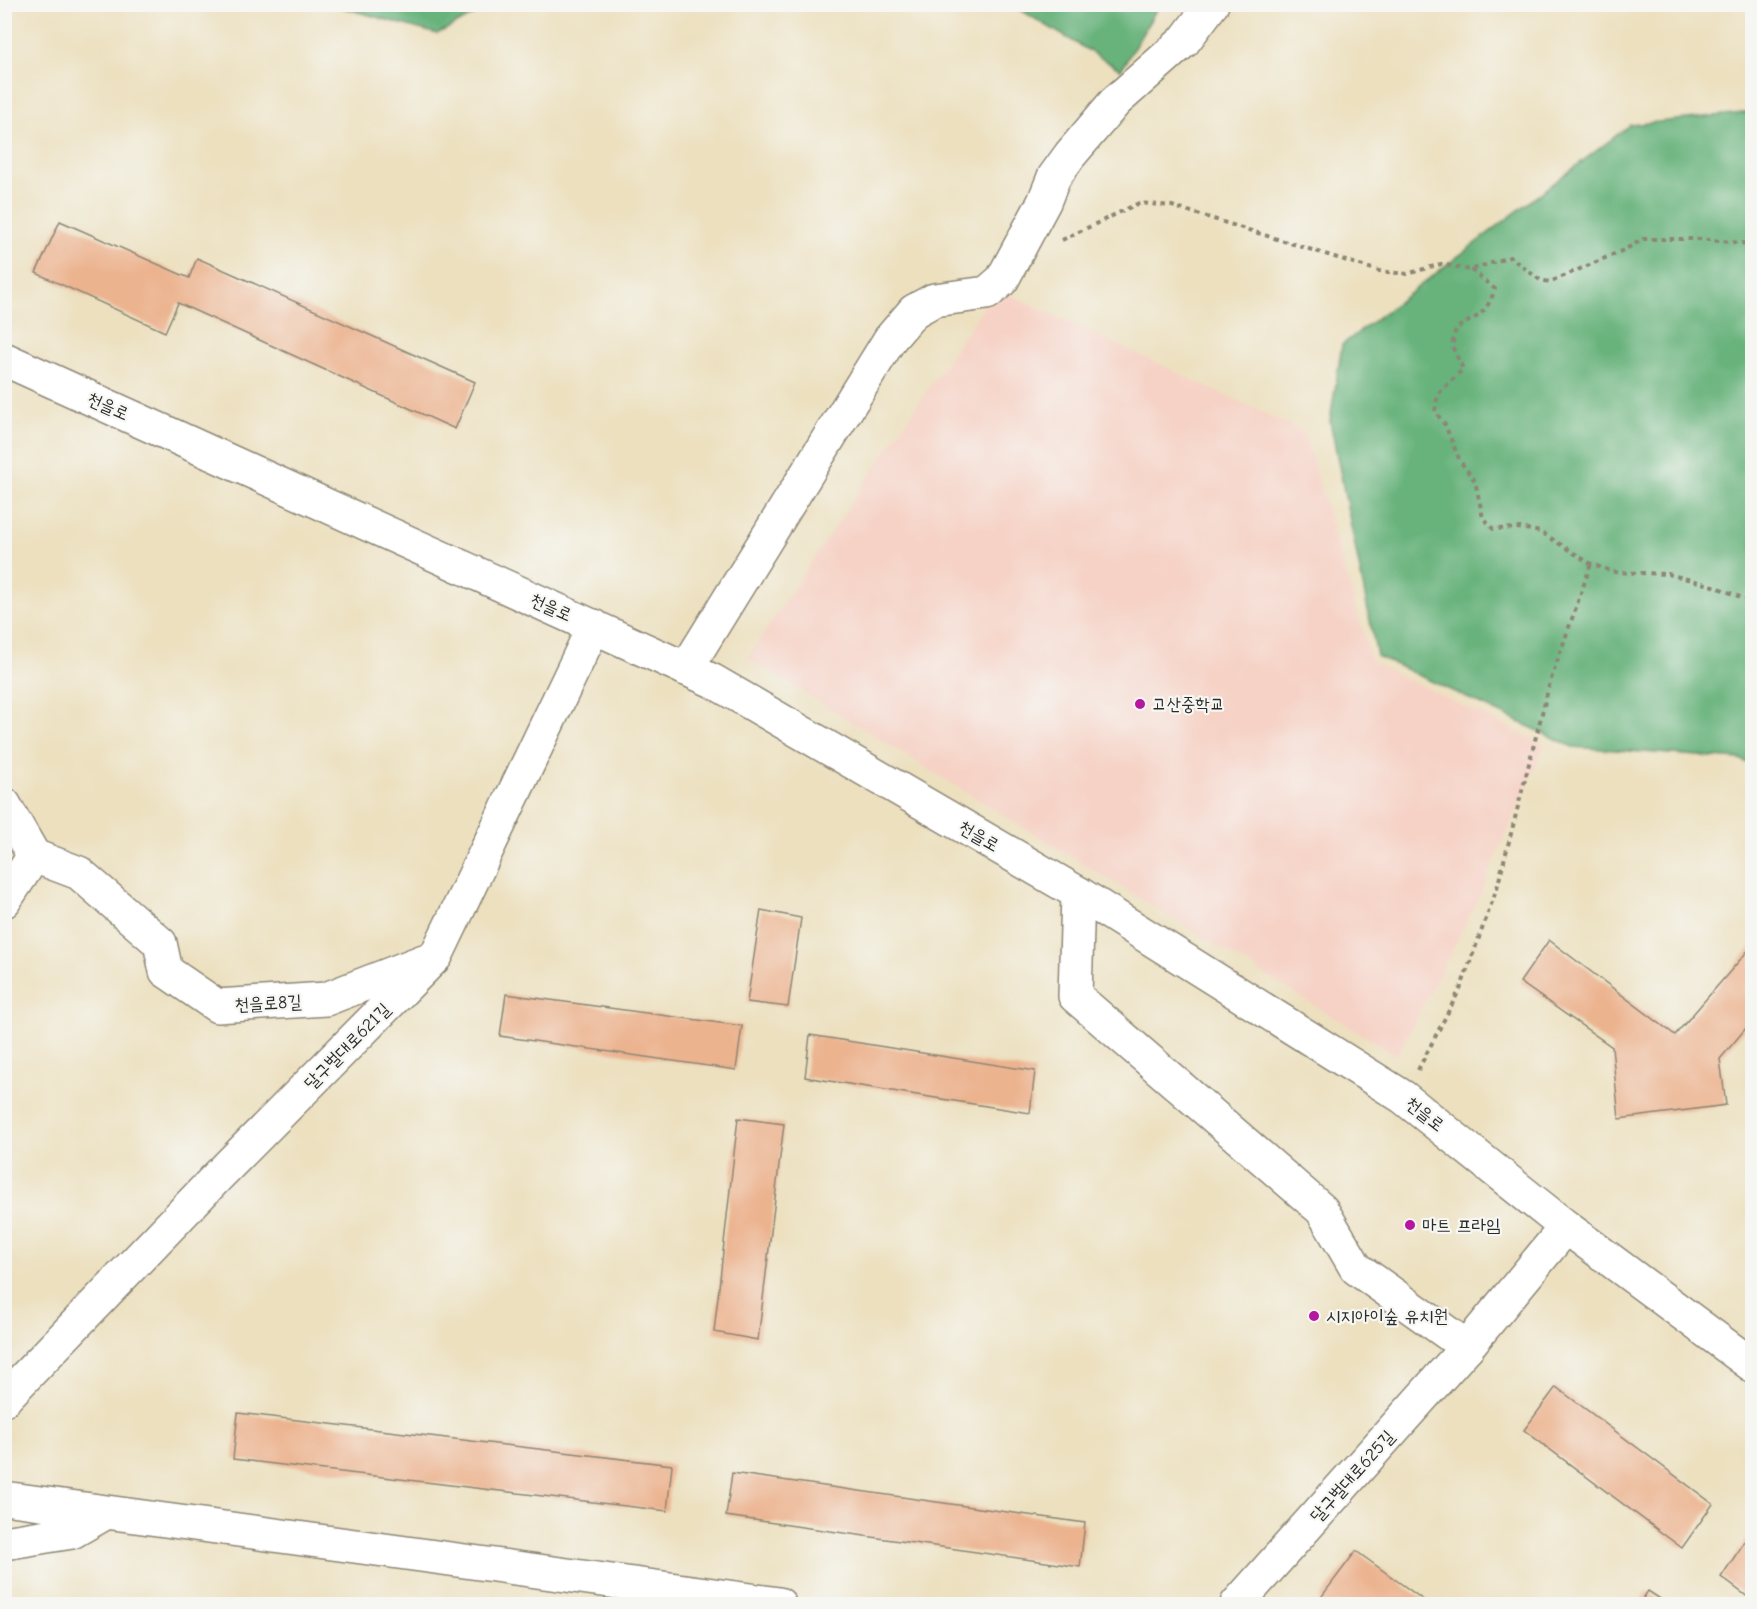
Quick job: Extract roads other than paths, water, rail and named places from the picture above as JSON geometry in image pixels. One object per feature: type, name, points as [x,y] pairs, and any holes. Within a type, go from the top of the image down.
[{"type":"street","points":[[686,669],[890,339],[914,311],[934,300],[987,293],[1002,280],[1044,202],[1054,177],[1070,155],[1115,102],[1184,41],[1212,4]]},
{"type":"street","name":"천을로","points":[[4,359],[713,681],[1078,893],[1403,1097],[1566,1227],[1752,1365]]},
{"type":"street","name":"달구벌대로621길","points":[[4,1399],[218,1176],[436,956],[594,626]]},
{"type":"street","points":[[4,804],[34,856],[4,901]]},
{"type":"street","name":"천을로8길","points":[[34,856],[79,873],[114,900],[160,943],[166,971],[217,1006],[326,999],[436,956]]},
{"type":"street","points":[[1078,893],[1075,996],[1322,1210],[1356,1268],[1467,1347]]},
{"type":"street","name":"달구벌대로625길","points":[[1238,1605],[1467,1347],[1566,1227]]},
{"type":"street","points":[[4,1498],[426,1554],[779,1605]]},
{"type":"street","points":[[4,1543],[72,1532],[105,1513]]},
{"type":"place","name":"고산중학교","points":[[1140,704]]},
{"type":"place","name":"마트 프라임","points":[[1410,1225]]},
{"type":"place","name":"시지아이숲 유치원","points":[[1314,1316]]}]
